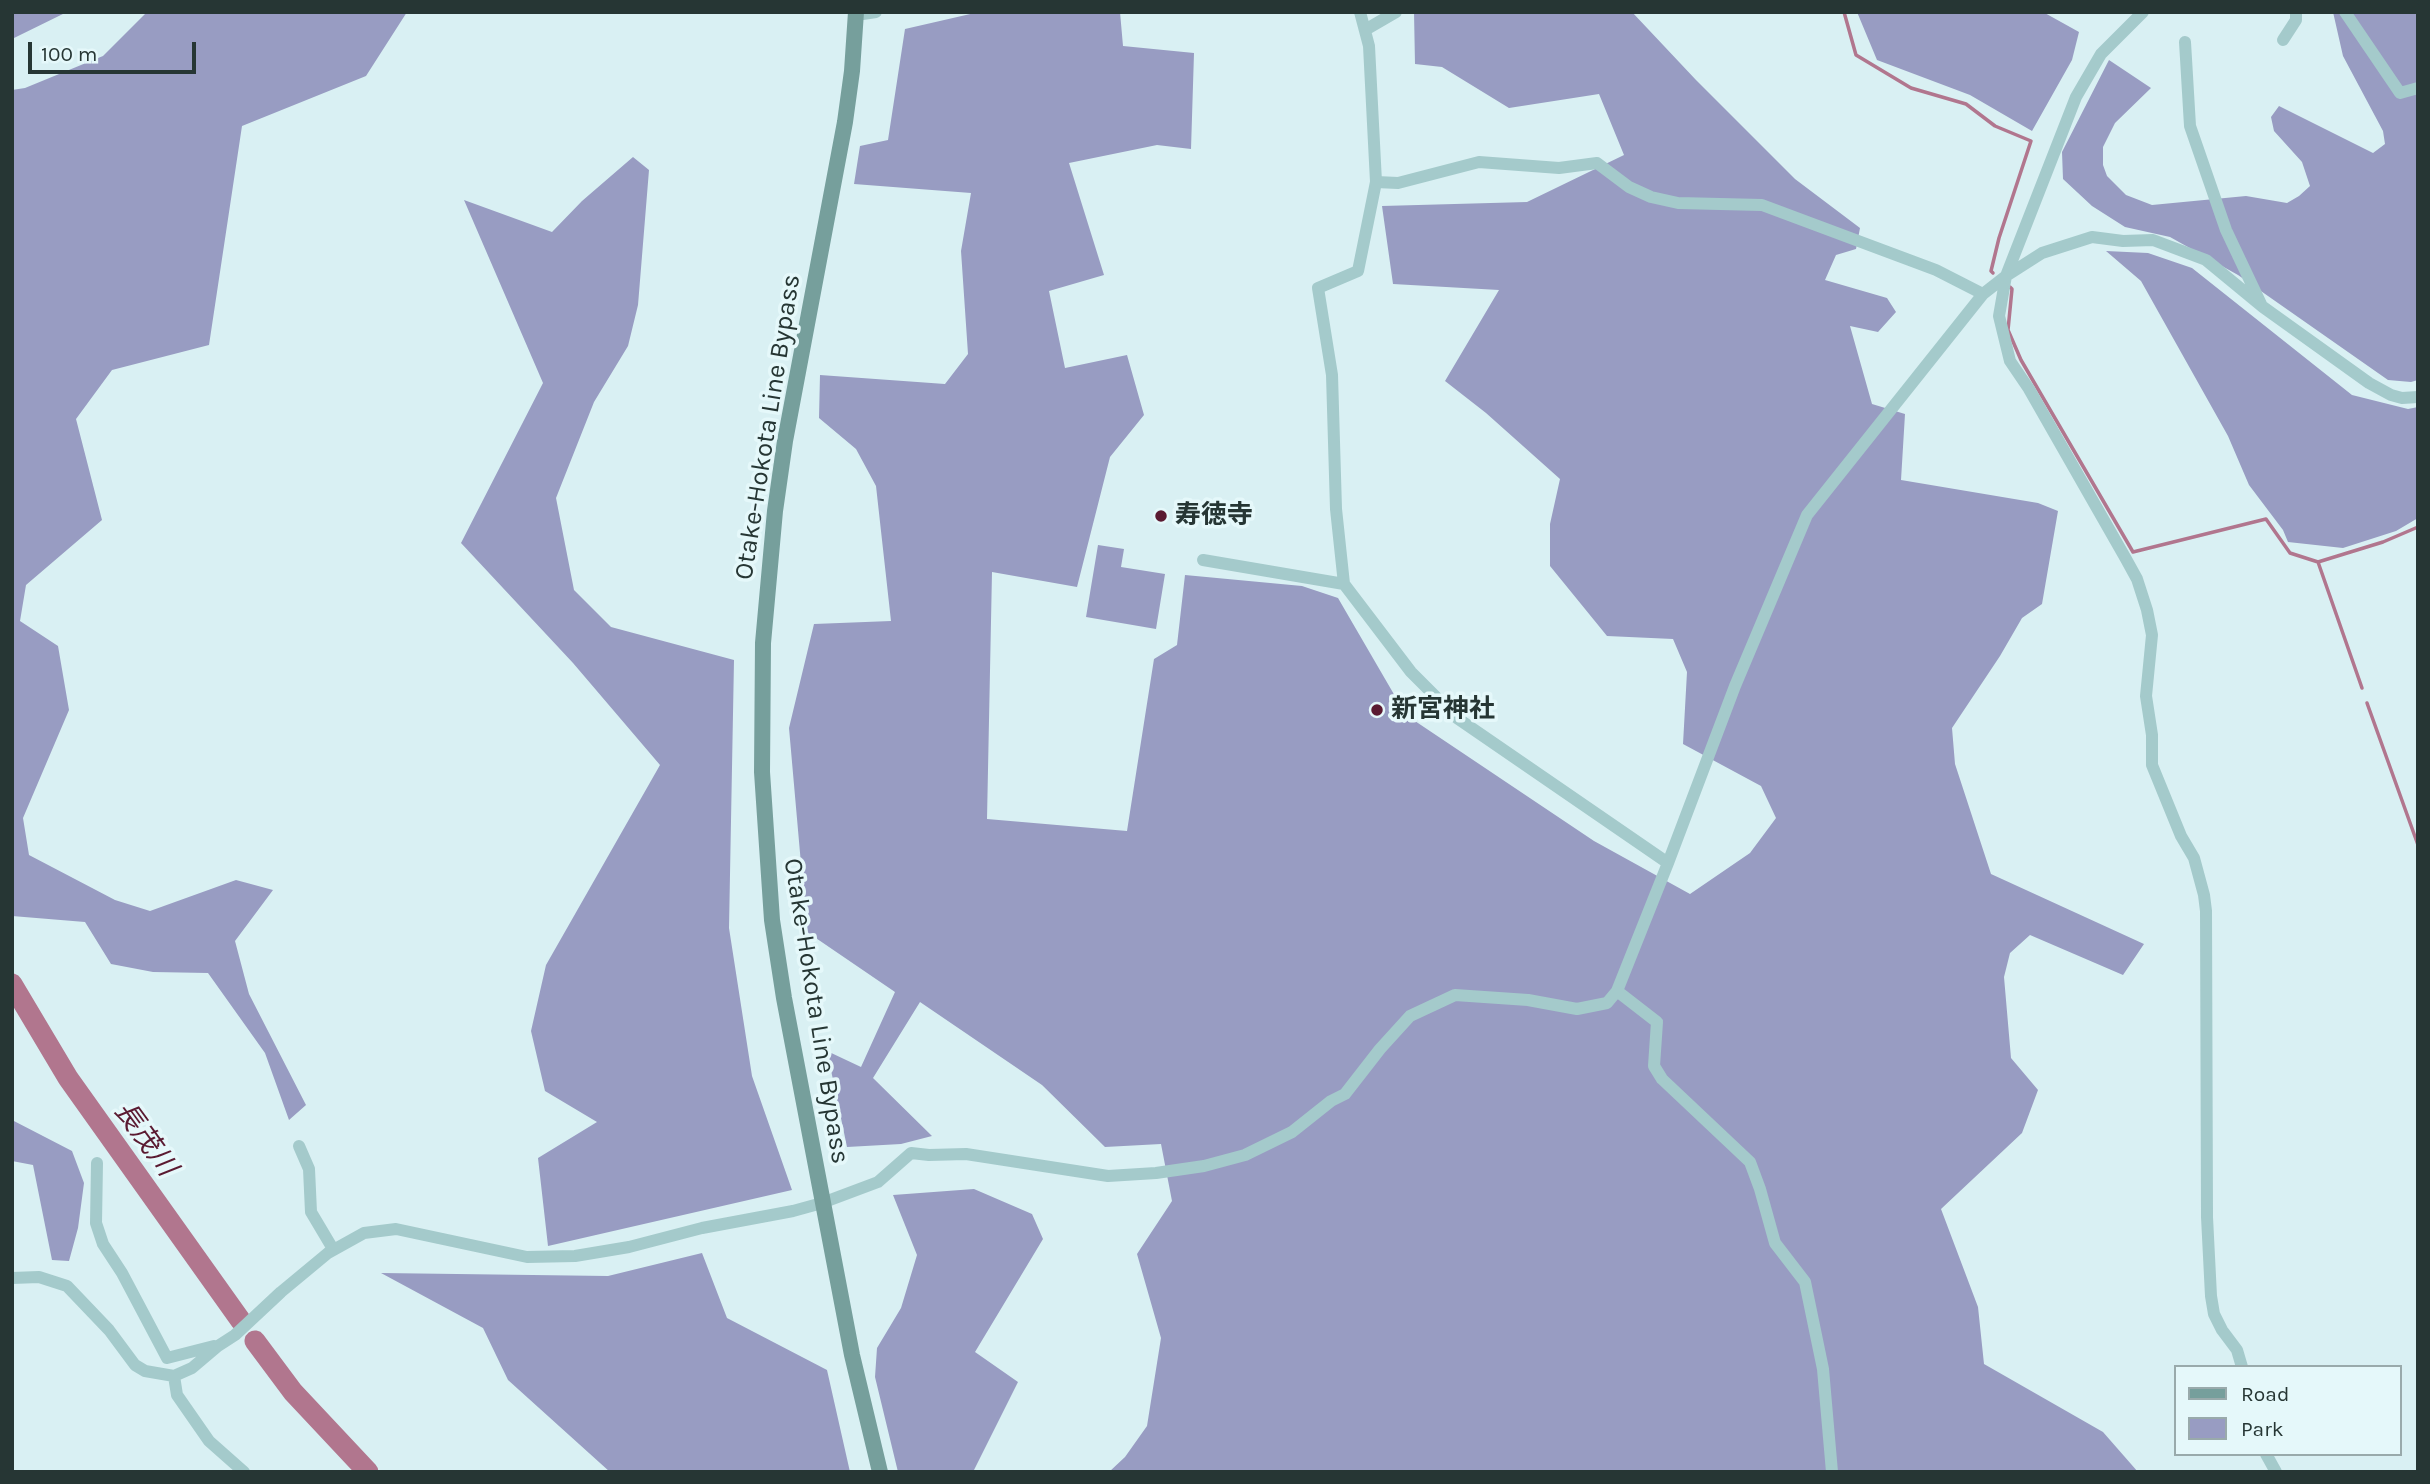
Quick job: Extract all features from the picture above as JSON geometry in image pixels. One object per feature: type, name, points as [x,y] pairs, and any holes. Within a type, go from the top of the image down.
[{"type":"main road","name":"Otake-Hokota Line Bypass","points":[[856,14],[845,122],[785,442],[775,512],[763,643],[762,772],[772,920],[784,998],[852,1355],[880,1472]]},
{"type":"street","points":[[856,14],[876,12]]},
{"type":"street","points":[[1360,12],[1370,46],[1376,183],[1358,271],[1318,288],[1332,375],[1336,509],[1344,584],[1411,672],[1457,718],[1668,863]]},
{"type":"street","points":[[1365,30],[1396,12]]},
{"type":"street","points":[[2143,12],[2101,54],[2076,97],[2006,276],[1999,316],[2010,361],[2029,389],[2126,559],[2137,579],[2147,610],[2152,635],[2146,696],[2152,735],[2152,765],[2181,836],[2194,858],[2206,911],[2207,1217],[2211,1296],[2214,1314],[2237,1350],[2241,1365]]},
{"type":"street","points":[[2283,40],[2295,20],[2296,12]]},
{"type":"street","points":[[2345,12],[2400,93],[2418,88]]},
{"type":"street","points":[[2185,42],[2190,126],[2226,230],[2263,307]]},
{"type":"street","points":[[1376,183],[1398,183],[1479,162],[1559,168],[1597,163],[1629,187],[1651,197],[1678,203],[1762,205],[1936,270],[1983,294]]},
{"type":"street","points":[[12,1278],[39,1277],[67,1286],[109,1330],[135,1365],[145,1371],[174,1376],[192,1368],[235,1335],[281,1292],[333,1250],[364,1233],[396,1229],[527,1257],[575,1256],[629,1247],[702,1228],[822,1203],[878,1182],[911,1153],[966,1154],[1108,1176],[1204,1166],[1245,1154],[1292,1132],[1331,1101],[1345,1094],[1410,1016],[1455,995],[1528,1000],[1577,1009],[1607,1003],[1617,990],[1735,686],[1807,515],[1983,294],[2006,276],[2042,253],[2092,237],[2123,241],[2153,240],[2206,260],[2263,307],[2369,383],[2390,395],[2402,398],[2418,397]]},
{"type":"street","points":[[1203,560],[1344,584]]},
{"type":"street","points":[[1617,990],[1657,1022],[1654,1066],[1662,1079],[1750,1162],[1775,1244],[1805,1282],[1823,1369],[1832,1472]]},
{"type":"street","points":[[299,1146],[309,1169],[312,1212],[333,1250]]},
{"type":"street","points":[[97,1163],[96,1223],[103,1244],[122,1273],[167,1358],[218,1346]]},
{"type":"street","points":[[174,1376],[177,1395],[209,1441],[244,1472]]},
{"type":"street","points":[[2267,1456],[2276,1472]]},
{"type":"green space","points":[[12,12],[67,12],[12,39]]},
{"type":"green space","points":[[147,12],[407,12],[366,76],[242,126],[209,345],[112,370],[76,419],[102,520],[26,585],[20,621],[58,646],[69,710],[23,818],[29,855],[115,900],[150,911],[236,880],[273,890],[235,941],[249,994],[306,1105],[289,1120],[265,1053],[208,973],[153,972],[111,964],[85,922],[12,916],[12,90],[25,88],[103,56]]},
{"type":"green space","points":[[979,12],[1120,12],[1123,46],[1194,53],[1191,149],[1157,145],[1069,163],[1104,275],[1049,291],[1065,368],[1127,355],[1144,415],[1110,457],[1077,587],[992,572],[987,819],[1127,831],[1154,659],[1177,645],[1185,575],[1302,586],[1338,598],[1406,715],[1594,841],[1690,894],[1750,853],[1776,818],[1761,786],[1683,744],[1687,672],[1673,639],[1607,636],[1550,566],[1550,524],[1560,479],[1486,413],[1445,381],[1499,290],[1393,284],[1382,206],[1527,202],[1624,155],[1599,94],[1509,108],[1442,67],[1415,64],[1414,12],[1632,12],[1795,179],[1860,228],[1856,249],[1836,255],[1825,280],[1887,298],[1896,312],[1878,332],[1850,326],[1872,404],[1905,414],[1901,480],[2038,503],[2058,511],[2042,604],[2022,618],[1952,728],[1955,764],[1991,874],[2144,944],[2123,975],[2030,935],[2010,953],[2004,977],[2011,1058],[2038,1090],[2022,1133],[1941,1209],[1978,1307],[1984,1364],[2103,1432],[2138,1472],[1109,1472],[1125,1457],[1147,1426],[1161,1338],[1137,1254],[1172,1201],[1161,1144],[1105,1147],[1042,1085],[920,1002],[873,1078],[932,1136],[901,1144],[847,1147],[827,1051],[861,1067],[895,992],[807,932],[789,728],[814,624],[891,621],[876,486],[856,449],[819,418],[820,375],[945,384],[968,354],[961,251],[971,193],[854,184],[860,146],[888,140],[905,29]]},
{"type":"green space","points":[[1857,12],[2043,12],[2079,32],[2072,60],[2032,131],[1970,95],[1877,60]]},
{"type":"green space","points":[[2333,12],[2418,12],[2418,380],[2411,382],[2388,380],[2238,275],[2170,237],[2125,227],[2092,206],[2063,179],[2062,152],[2109,60],[2151,88],[2115,123],[2103,147],[2103,165],[2107,176],[2126,195],[2152,205],[2246,196],[2287,203],[2299,196],[2310,186],[2302,162],[2274,131],[2271,117],[2279,106],[2373,153],[2385,144],[2383,131],[2343,56]]},
{"type":"green space","points":[[633,157],[649,170],[638,305],[628,346],[594,402],[556,498],[574,590],[611,627],[734,660],[729,928],[752,1076],[792,1190],[548,1246],[538,1158],[597,1122],[545,1091],[531,1031],[546,965],[660,765],[573,663],[461,543],[543,383],[464,200],[552,232],[582,201]]},
{"type":"green space","points":[[2106,251],[2148,253],[2192,268],[2352,395],[2408,409],[2418,407],[2418,518],[2396,531],[2343,548],[2288,542],[2283,530],[2249,485],[2228,436],[2141,281]]},
{"type":"green space","points":[[1098,545],[1124,549],[1121,567],[1165,574],[1156,629],[1086,617]]},
{"type":"green space","points":[[12,1120],[72,1151],[84,1183],[78,1228],[69,1261],[52,1260],[33,1165],[12,1161]]},
{"type":"green space","points":[[974,1189],[1032,1214],[1043,1239],[975,1352],[1018,1382],[973,1472],[898,1472],[875,1377],[877,1348],[901,1308],[917,1255],[893,1195]]},
{"type":"green space","points":[[702,1253],[727,1318],[827,1370],[850,1472],[610,1472],[508,1380],[483,1328],[381,1273],[608,1276]]},
{"type":"waterway","points":[[1844,12],[1856,55],[1911,88],[1966,104],[1995,126],[2031,141],[1999,238],[1991,271],[1993,273]]},
{"type":"waterway","points":[[2010,287],[2008,330],[2021,360],[2133,552],[2266,519],[2290,553],[2318,562],[2383,542],[2418,527]]},
{"type":"waterway","points":[[2318,562],[2362,688]]},
{"type":"waterway","points":[[2367,703],[2418,845]]},
{"type":"waterway","name":"長茂川","points":[[12,984],[68,1078],[241,1321]]},
{"type":"waterway","name":"長茂川","points":[[255,1341],[293,1392],[368,1472]]},
{"type":"place","name":"寿徳寺","points":[[1161,516]]},
{"type":"place","name":"新宮神社","points":[[1377,710]]}]
